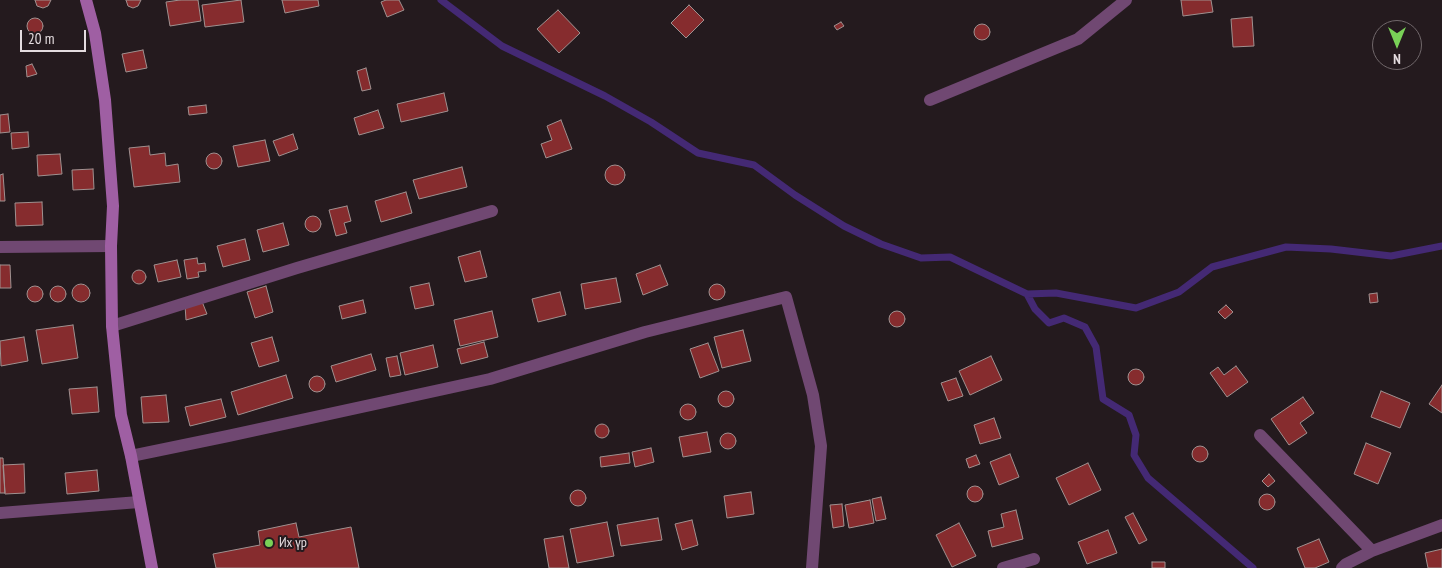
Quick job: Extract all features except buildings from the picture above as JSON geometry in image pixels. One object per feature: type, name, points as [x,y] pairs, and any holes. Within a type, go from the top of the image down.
[{"type":"street","points":[[86,0],[95,33],[105,100],[112,206],[112,326],[121,415],[131,456],[152,568]]},
{"type":"street","points":[[930,100],[1078,39],[1126,0]]},
{"type":"street","points":[[112,326],[297,268],[492,211]]},
{"type":"street","points":[[0,248],[111,246]]},
{"type":"street","points":[[131,456],[490,379],[645,332],[786,297],[813,395],[821,446],[812,568]]},
{"type":"street","points":[[1260,435],[1372,551]]},
{"type":"street","points":[[0,513],[139,502]]},
{"type":"street","points":[[1342,568],[1346,564],[1372,551],[1442,525]]},
{"type":"street","points":[[1003,568],[1034,558]]},
{"type":"waterway","points":[[441,0],[502,46],[605,96],[651,122],[698,153],[754,165],[795,195],[844,226],[881,244],[921,258],[950,257],[1027,294],[1056,293],[1136,308],[1179,292],[1212,267],[1286,247],[1331,249],[1391,256],[1442,246]]},
{"type":"waterway","points":[[1027,294],[1035,309],[1049,323],[1064,318],[1085,327],[1096,347],[1103,399],[1129,415],[1136,435],[1134,455],[1148,478],[1253,568]]},
{"type":"place","name":"Их үр","points":[[269,543]]}]
